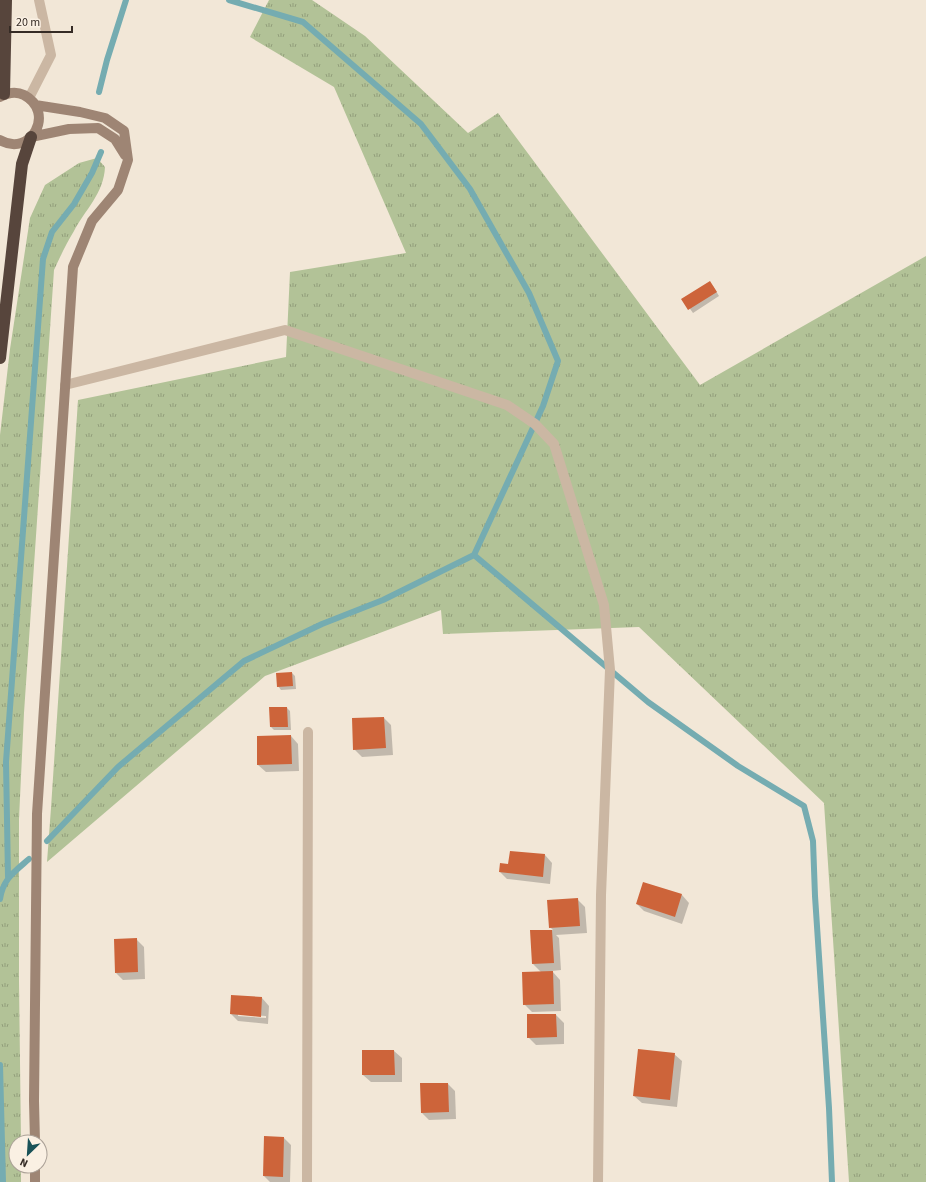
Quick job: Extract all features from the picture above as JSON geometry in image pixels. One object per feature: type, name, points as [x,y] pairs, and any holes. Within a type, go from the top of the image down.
[{"type":"highway","points":[[2,96],[6,0]]},
{"type":"highway","points":[[0,358],[22,164],[31,137]]},
{"type":"street","points":[[32,102],[51,55],[39,0]]},
{"type":"street","points":[[0,140],[6,143],[15,144],[24,142],[31,137],[36,130],[39,121],[38,112],[32,102],[21,94],[12,93],[2,96]]},
{"type":"street","points":[[32,102],[105,118],[124,132],[128,160],[118,190],[92,221],[73,267],[37,814],[35,1134]]},
{"type":"street","points":[[31,137],[69,129],[98,128],[115,139],[128,160]]},
{"type":"street","points":[[65,385],[285,330],[507,405],[535,424],[554,444],[604,605],[610,670],[601,895],[598,1182]]},
{"type":"street","points":[[307,1182],[308,732]]},
{"type":"green space","points":[[269,0],[312,0],[365,36],[468,133],[498,113],[700,385],[926,256],[926,1182],[849,1182],[824,803],[639,627],[443,634],[441,610],[265,676],[47,862],[78,400],[286,357],[290,272],[406,253],[334,87],[250,37]]},
{"type":"green space","points":[[97,158],[105,167],[104,176],[98,193],[78,223],[54,270],[24,713],[19,819],[21,1134],[8,1134],[8,1174],[21,1174],[21,1182],[0,1182],[0,435],[10,349],[30,218],[45,185],[79,163]]},
{"type":"building","points":[[710,281],[717,292],[688,310],[681,299]]},
{"type":"building","points":[[292,672],[293,686],[277,687],[276,673]]},
{"type":"building","points":[[269,707],[287,707],[288,727],[270,727]]},
{"type":"building","points":[[384,717],[386,748],[353,750],[352,718]]},
{"type":"building","points":[[291,735],[292,764],[257,765],[257,736]]},
{"type":"building","points":[[510,851],[545,854],[543,877],[499,872],[500,863],[508,864]]},
{"type":"building","points":[[643,882],[682,894],[675,917],[636,904]]},
{"type":"building","points":[[578,898],[580,926],[549,928],[547,900]]},
{"type":"building","points":[[530,930],[552,930],[554,963],[532,964]]},
{"type":"building","points":[[137,938],[138,972],[115,973],[114,939]]},
{"type":"building","points":[[553,971],[554,1004],[523,1005],[522,972]]},
{"type":"building","points":[[231,995],[262,997],[261,1017],[230,1014]]},
{"type":"building","points":[[527,1014],[556,1014],[557,1037],[527,1038]]},
{"type":"building","points":[[638,1049],[675,1053],[670,1100],[633,1096]]},
{"type":"building","points":[[362,1050],[394,1050],[395,1075],[362,1075]]},
{"type":"building","points":[[420,1083],[448,1083],[449,1112],[421,1113]]},
{"type":"building","points":[[264,1136],[284,1137],[283,1177],[263,1176]]},
{"type":"waterway","points":[[99,92],[107,60],[126,0]]},
{"type":"waterway","points":[[47,841],[118,767],[244,661],[322,624],[383,600],[474,555],[543,406],[558,361],[529,293],[470,189],[421,124],[303,22],[229,0]]},
{"type":"waterway","points":[[8,877],[6,762],[43,259],[52,232],[74,204],[92,173],[101,152]]},
{"type":"waterway","points":[[474,555],[648,702],[738,766],[804,806],[813,841],[832,1182]]},
{"type":"waterway","points":[[0,899],[1,892],[10,876],[29,859]]},
{"type":"waterway","points":[[0,1065],[3,1182]]}]
